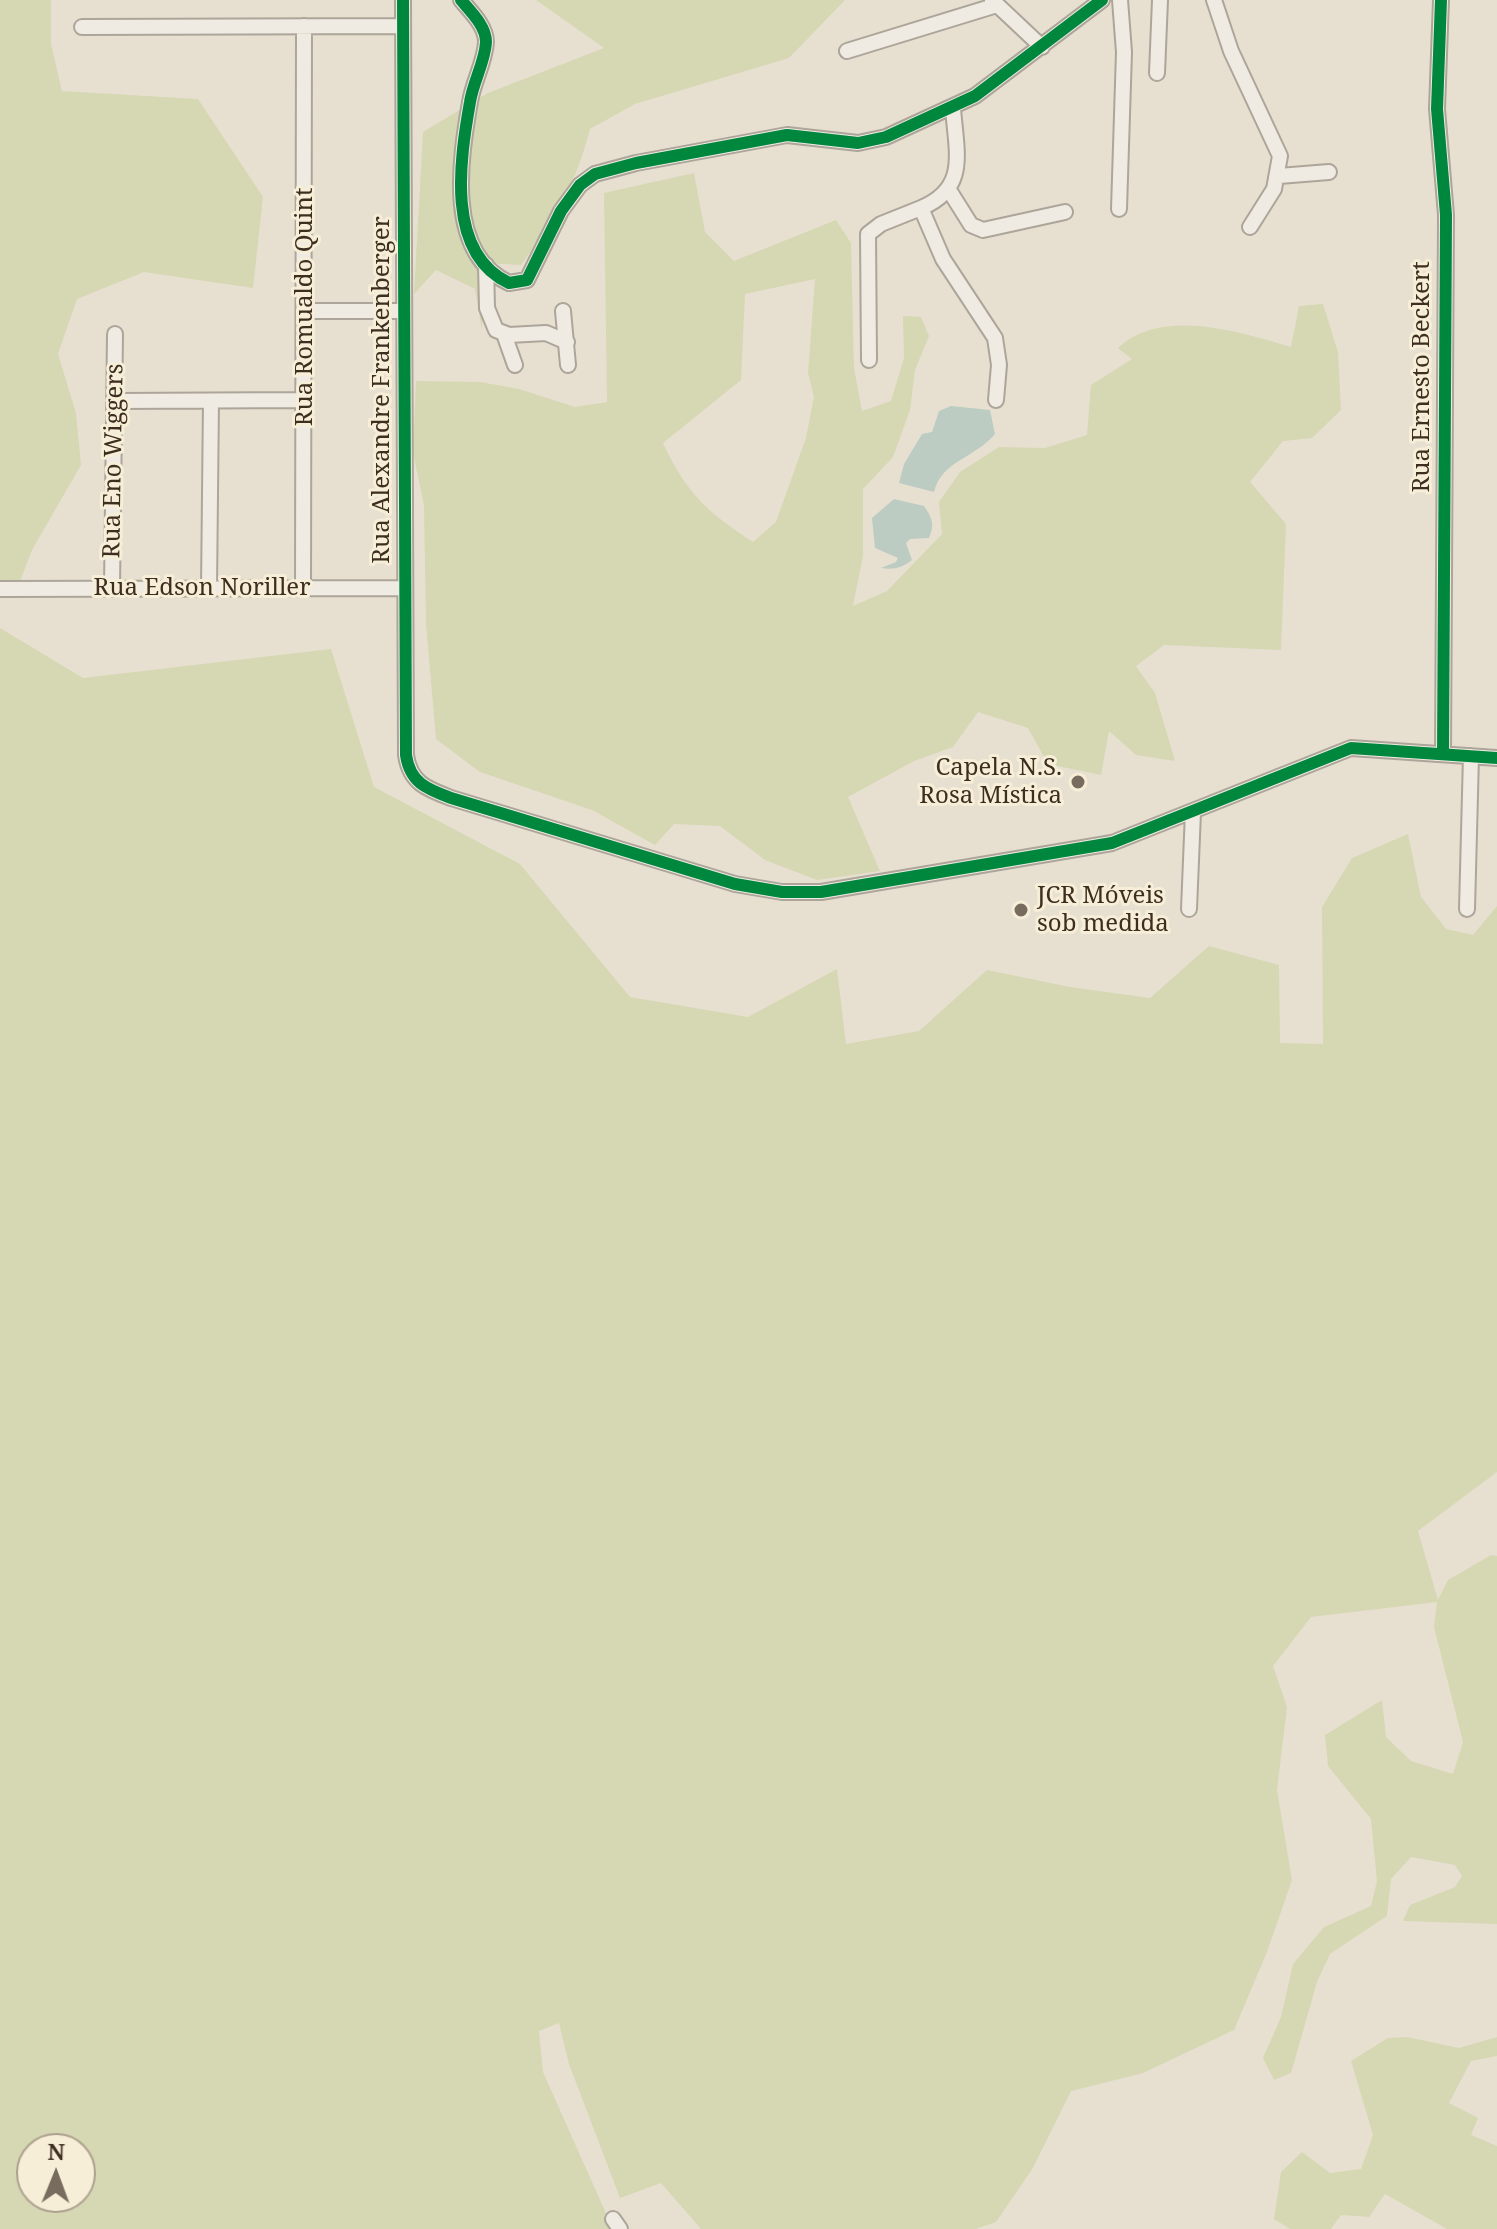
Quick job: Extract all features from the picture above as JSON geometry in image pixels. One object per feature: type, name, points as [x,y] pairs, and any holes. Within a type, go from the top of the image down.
[{"type":"street","name":"Rua Alexandre Frankenberger","points":[[403,0],[406,755],[414,779],[439,794],[660,864],[758,889],[791,892],[858,889],[1095,847],[1193,812]]},
{"type":"street","points":[[461,0],[482,26],[486,41],[470,102],[461,198],[465,230],[486,265],[509,283],[527,280],[570,198],[580,185],[603,171],[787,135],[844,142],[870,141],[953,108],[987,88],[1102,0]]},
{"type":"street","points":[[1119,209],[1124,52],[1120,0]]},
{"type":"street","points":[[1157,73],[1160,0]]},
{"type":"street","points":[[1214,0],[1238,67],[1278,147],[1279,176],[1269,200],[1250,227]]},
{"type":"street","name":"Rua Ernesto Beckert","points":[[1441,0],[1438,136],[1446,215],[1443,754]]},
{"type":"street","points":[[847,51],[994,3],[1042,47]]},
{"type":"street","name":"Rua Romualdo Quint","points":[[303,588],[306,311],[304,26]]},
{"type":"street","points":[[82,27],[403,26]]},
{"type":"street","points":[[869,360],[868,234],[881,224],[921,208],[949,190],[956,168],[953,108]]},
{"type":"street","points":[[1279,176],[1329,172]]},
{"type":"street","points":[[949,190],[971,225],[983,230],[1065,212]]},
{"type":"street","points":[[921,208],[950,271],[995,338],[999,365],[996,400]]},
{"type":"street","points":[[486,265],[491,325],[504,334],[515,365]]},
{"type":"street","points":[[306,311],[404,311]]},
{"type":"street","points":[[563,311],[568,365]]},
{"type":"street","points":[[504,334],[546,333],[567,342]]},
{"type":"street","name":"Rua Eno Wiggers","points":[[112,588],[115,334]]},
{"type":"street","points":[[115,401],[305,400]]},
{"type":"street","points":[[209,588],[211,401]]},
{"type":"street","name":"Rua Edson Noriller","points":[[0,589],[405,588]]},
{"type":"street","points":[[1189,909],[1193,812],[1351,748],[1497,758]]},
{"type":"street","points":[[1467,909],[1471,756]]},
{"type":"green space","points":[[0,0],[51,0],[51,44],[62,91],[198,99],[263,197],[253,288],[144,272],[77,299],[58,354],[76,413],[81,465],[32,550],[17,589],[0,589]]},
{"type":"green space","points":[[536,0],[845,0],[789,58],[635,104],[590,129],[578,168],[563,201],[521,265],[485,263],[482,330],[475,289],[436,270],[414,294],[423,132],[488,93],[604,48]]},
{"type":"green space","points":[[694,173],[705,232],[734,261],[836,220],[851,243],[854,368],[862,411],[891,401],[904,358],[903,316],[921,317],[929,336],[915,370],[910,410],[893,457],[863,489],[863,556],[853,606],[887,591],[942,534],[939,502],[960,472],[999,447],[1045,448],[1087,435],[1091,385],[1132,359],[1118,348],[1136,336],[1156,328],[1202,326],[1291,347],[1299,306],[1323,304],[1338,352],[1341,410],[1312,438],[1283,441],[1250,482],[1286,524],[1281,650],[1164,645],[1136,666],[1155,693],[1175,761],[1136,755],[1109,731],[1101,775],[1048,764],[1028,728],[978,712],[953,747],[914,761],[848,797],[880,871],[817,880],[765,860],[720,826],[674,824],[655,845],[592,810],[480,772],[436,739],[426,624],[424,505],[413,453],[416,381],[480,382],[519,389],[575,407],[607,402],[604,193]],"holes":[[[815,279],[808,373],[814,397],[806,438],[776,522],[753,542],[700,500],[681,476],[663,443],[741,380],[745,294]]]},
{"type":"green space","points":[[0,628],[83,678],[331,649],[374,787],[520,864],[630,997],[748,1017],[837,969],[846,1044],[919,1031],[987,970],[1070,987],[1150,998],[1209,946],[1279,965],[1280,1043],[1323,1044],[1322,907],[1352,858],[1408,834],[1421,897],[1446,929],[1473,935],[1497,906],[1497,1472],[1418,1531],[1438,1600],[1448,1580],[1491,1555],[1497,1556],[1497,1924],[1403,1921],[1410,1905],[1455,1887],[1462,1876],[1455,1865],[1411,1857],[1391,1879],[1387,1916],[1330,1954],[1317,1982],[1291,2073],[1274,2080],[1263,2058],[1281,2017],[1293,1964],[1324,1927],[1371,1906],[1377,1881],[1371,1819],[1328,1766],[1325,1735],[1382,1700],[1386,1737],[1411,1761],[1453,1774],[1463,1742],[1434,1627],[1437,1602],[1311,1617],[1273,1666],[1287,1707],[1277,1790],[1292,1880],[1267,1952],[1234,2030],[1143,2073],[1071,2091],[1033,2168],[996,2222],[976,2229],[701,2229],[661,2183],[620,2198],[569,2064],[559,2023],[539,2031],[543,2072],[613,2229],[0,2229]]},
{"type":"green space","points":[[1407,2037],[1459,2048],[1497,2037],[1497,2056],[1471,2061],[1449,2103],[1478,2118],[1471,2135],[1497,2146],[1497,2229],[1447,2229],[1385,2194],[1369,2217],[1341,2215],[1331,2229],[1290,2229],[1274,2219],[1281,2172],[1302,2152],[1330,2173],[1361,2169],[1373,2135],[1351,2061],[1388,2038]]},
{"type":"shaded area","points":[[951,406],[990,410],[995,434],[951,466],[938,481],[934,492],[899,483],[904,464],[922,434],[932,432],[939,411]]},
{"type":"shaded area","points":[[894,499],[924,506],[931,518],[932,529],[929,538],[910,539],[906,543],[912,560],[897,568],[881,568],[896,562],[898,558],[875,548],[872,518]]},
{"type":"cycle path","points":[[403,0],[406,755],[411,772],[421,784],[451,798],[735,884],[782,892],[821,892],[1112,843],[1351,748],[1497,758]]},
{"type":"cycle path","points":[[461,0],[481,25],[486,42],[472,94],[463,150],[462,203],[466,228],[474,250],[489,269],[509,283],[527,280],[561,211],[580,185],[595,174],[636,163],[787,135],[858,143],[886,137],[975,96],[1102,0]]},
{"type":"cycle path","points":[[1441,0],[1437,109],[1446,215],[1443,754]]},
{"type":"place","name":"Capela N.S. Rosa Mística","points":[[1078,782]]},
{"type":"place","name":"JCR Móveis sob medida","points":[[1021,910]]}]
